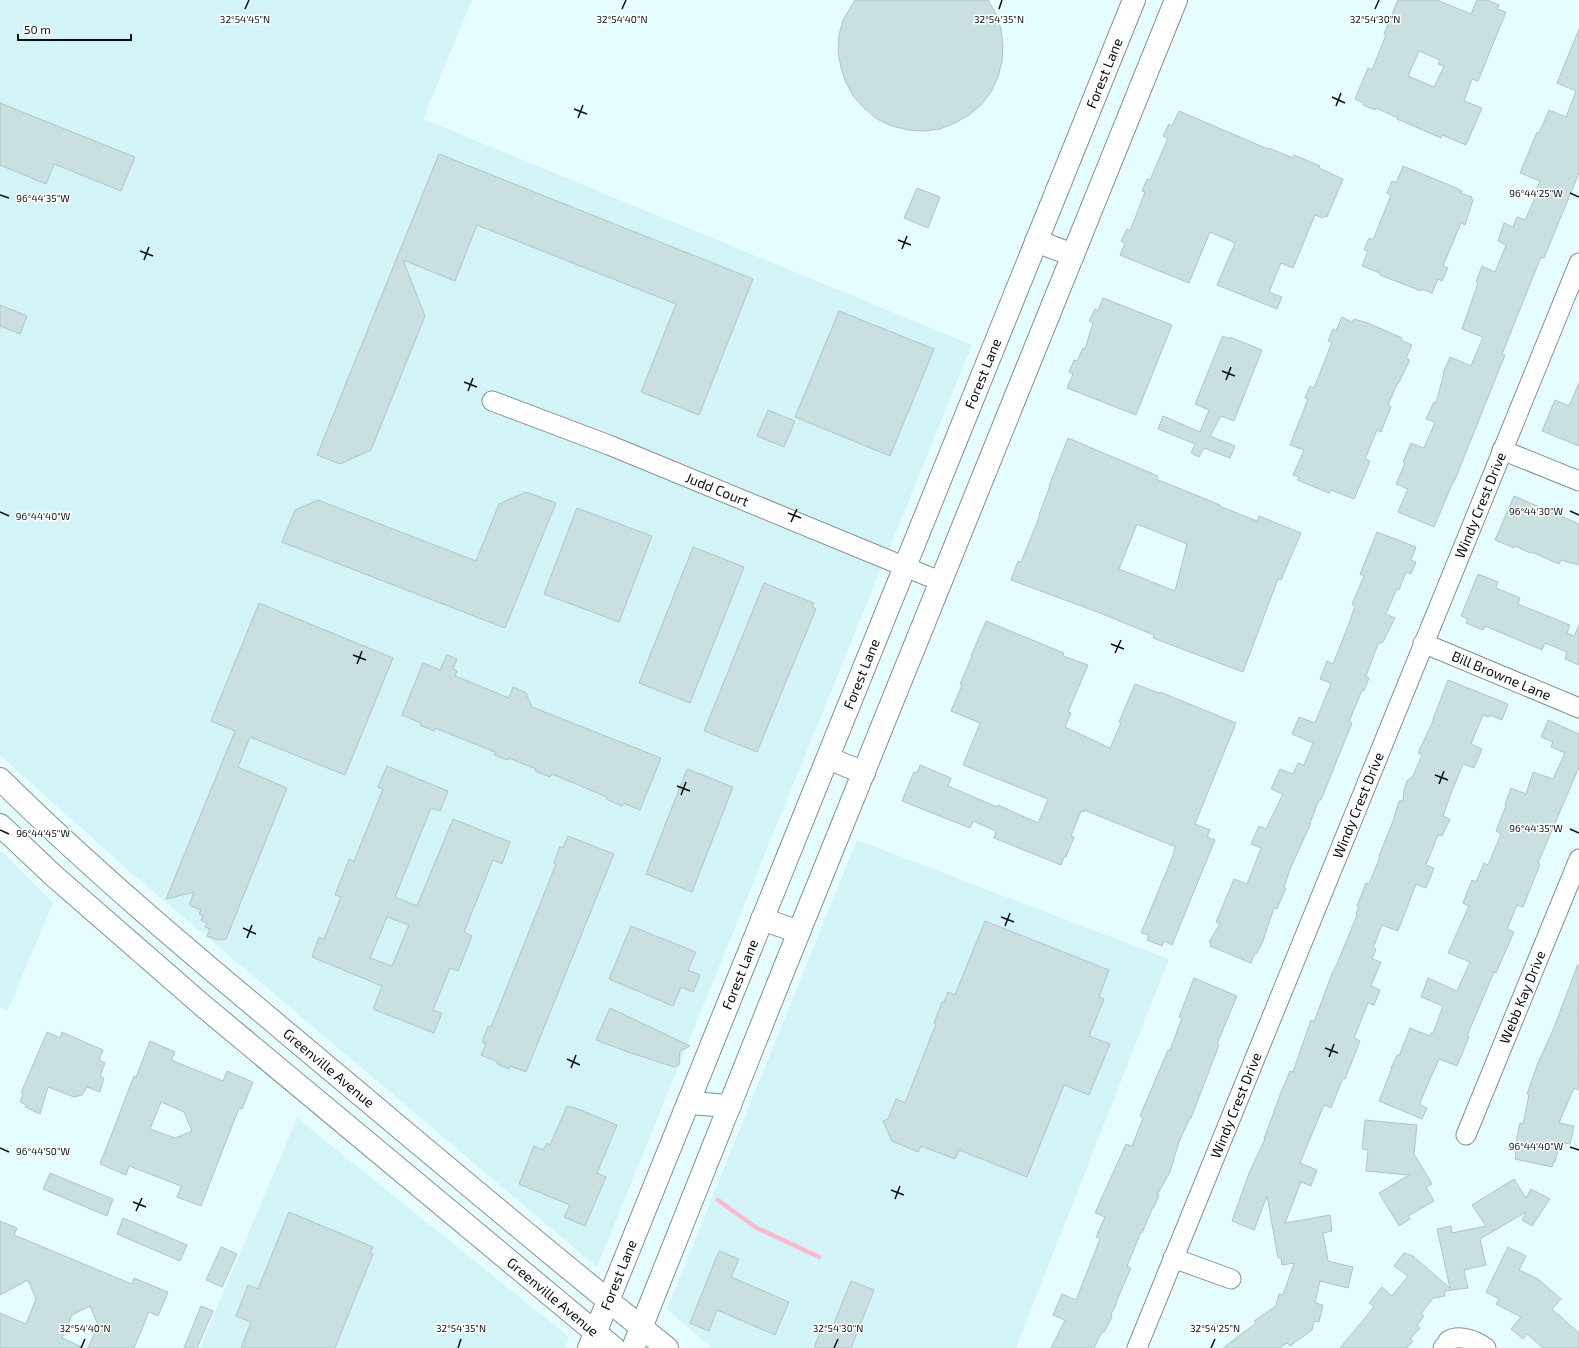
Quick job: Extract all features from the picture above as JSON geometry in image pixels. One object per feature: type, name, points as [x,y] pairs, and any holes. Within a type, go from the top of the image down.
[{"type":"main road","name":"Forest Lane","points":[[592,1340],[1134,0]]},
{"type":"main road","points":[[633,1348],[799,932],[942,582],[1176,0]]},
{"type":"main road","points":[[1036,241],[1073,255]]},
{"type":"main road","points":[[828,758],[864,773]]},
{"type":"main road","name":"Greenville Avenue","points":[[0,779],[55,833],[100,874],[224,980],[608,1301],[667,1348]]},
{"type":"main road","name":"Greenville Avenue","points":[[0,825],[54,876],[202,1005],[328,1110],[592,1340],[614,1348]]},
{"type":"main road","points":[[762,919],[799,932]]},
{"type":"main road","points":[[202,1005],[224,980]]},
{"type":"main road","points":[[328,1110],[350,1086]]},
{"type":"main road","points":[[688,1103],[730,1106]]},
{"type":"street","name":"Windy Crest Drive","points":[[1137,1348],[1579,263]]},
{"type":"street","name":"Judd Court","points":[[492,401],[609,445],[942,582]]},
{"type":"street","points":[[1502,450],[1579,481]]},
{"type":"street","name":"Bill Browne Lane","points":[[1423,643],[1579,708]]},
{"type":"street","name":"Webb Kay Drive","points":[[1466,1135],[1579,859]]},
{"type":"street","points":[[1173,1258],[1231,1279]]},
{"type":"street","points":[[1443,1348],[1449,1341],[1460,1337],[1480,1343],[1486,1348]]},
{"type":"shaded area","points":[[0,0],[472,0],[423,119],[972,345],[597,1267],[129,871],[0,755]]},
{"type":"shaded area","points":[[857,840],[1169,959],[1016,1348],[712,1348],[667,1309]]},
{"type":"shaded area","points":[[0,850],[53,903],[8,1010],[0,1007]]},
{"type":"shaded area","points":[[297,1118],[569,1337],[565,1348],[200,1348]]},
{"type":"building","points":[[855,0],[988,0],[996,14],[1001,29],[1003,45],[1002,61],[998,77],[991,92],[981,105],[969,115],[940,129],[924,131],[908,130],[892,126],[877,119],[854,97],[846,83],[838,52],[839,35],[843,20]]},
{"type":"building","points":[[1398,0],[1437,0],[1471,14],[1477,0],[1487,0],[1499,5],[1497,9],[1506,12],[1478,81],[1472,79],[1464,101],[1482,108],[1466,145],[1442,135],[1441,138],[1376,108],[1375,110],[1363,105],[1364,103],[1355,99],[1368,68],[1372,70],[1386,35],[1384,34]],"holes":[[[1419,51],[1440,60],[1438,64],[1444,66],[1434,87],[1408,76]]]},
{"type":"building","points":[[1579,29],[1579,173],[1544,258],[1541,257],[1502,354],[1505,355],[1454,482],[1434,527],[1398,512],[1408,489],[1396,484],[1405,463],[1403,462],[1411,443],[1424,448],[1435,422],[1426,419],[1434,402],[1436,403],[1443,373],[1450,357],[1471,366],[1483,337],[1462,329],[1478,283],[1476,282],[1482,266],[1495,272],[1506,245],[1498,241],[1504,223],[1513,227],[1517,217],[1525,220],[1535,198],[1533,198],[1540,181],[1520,173],[1537,132],[1539,133],[1549,110],[1566,117],[1576,91],[1557,83]]},
{"type":"building","points":[[0,103],[135,157],[121,191],[54,164],[46,184],[0,165]]},
{"type":"building","points":[[1179,111],[1268,149],[1269,148],[1293,158],[1294,155],[1320,166],[1319,168],[1343,179],[1327,217],[1325,216],[1323,218],[1315,215],[1293,268],[1281,263],[1269,292],[1282,297],[1277,309],[1217,285],[1235,243],[1210,232],[1189,283],[1120,255],[1125,243],[1121,241],[1127,229],[1130,231],[1145,192],[1142,191],[1147,179],[1150,180],[1168,138],[1163,136],[1169,124],[1172,126]]},
{"type":"building","points":[[439,154],[753,279],[699,415],[641,392],[676,304],[477,225],[455,281],[403,260],[425,316],[371,450],[340,464],[317,455]]},
{"type":"building","points":[[1403,166],[1454,187],[1462,191],[1461,193],[1472,197],[1471,199],[1473,200],[1465,225],[1461,223],[1443,266],[1448,268],[1442,281],[1438,279],[1432,293],[1422,289],[1421,291],[1380,275],[1380,273],[1362,266],[1368,251],[1364,250],[1369,238],[1373,240],[1391,195],[1387,193],[1392,181],[1396,183]]},
{"type":"building","points":[[917,188],[940,197],[928,228],[904,218]]},
{"type":"building","points":[[1103,298],[1172,325],[1136,415],[1067,388],[1073,374],[1069,372],[1074,360],[1077,361],[1083,348],[1085,349],[1093,323],[1089,321],[1095,309],[1098,311]]},
{"type":"building","points":[[0,305],[27,316],[20,334],[0,326]]},
{"type":"building","points":[[839,311],[934,349],[890,456],[795,417]]},
{"type":"building","points":[[1342,317],[1352,322],[1354,319],[1368,323],[1402,338],[1401,340],[1412,345],[1406,358],[1410,360],[1388,405],[1391,407],[1381,432],[1377,430],[1365,459],[1370,461],[1354,499],[1331,490],[1329,493],[1297,480],[1299,477],[1293,475],[1304,450],[1290,445],[1308,399],[1305,398],[1310,386],[1314,388],[1332,342],[1328,341],[1333,329],[1336,331]]},
{"type":"building","points":[[1223,336],[1229,339],[1230,337],[1262,350],[1234,421],[1221,416],[1210,436],[1235,446],[1230,458],[1204,448],[1199,457],[1191,453],[1195,444],[1158,429],[1163,416],[1200,432],[1209,410],[1195,404]]},
{"type":"building","points":[[1579,383],[1579,446],[1542,431],[1555,400],[1569,406]]},
{"type":"building","points":[[768,410],[795,421],[784,447],[757,436]]},
{"type":"building","points":[[1068,438],[1158,476],[1156,479],[1220,505],[1219,506],[1257,521],[1259,516],[1301,533],[1281,580],[1278,579],[1243,672],[1153,638],[1154,635],[1100,613],[1011,580],[1018,561],[1021,562],[1040,515],[1049,486]],"holes":[[[1137,524],[1187,544],[1175,591],[1119,569]]]},
{"type":"building","points":[[526,492],[556,503],[505,628],[282,542],[295,510],[318,500],[476,561],[499,504]]},
{"type":"building","points":[[1514,496],[1579,524],[1579,565],[1561,560],[1559,564],[1534,553],[1530,553],[1515,546],[1514,548],[1495,540]]},
{"type":"building","points":[[577,508],[652,536],[619,622],[544,594]]},
{"type":"building","points":[[1377,532],[1416,547],[1411,560],[1416,562],[1411,574],[1406,572],[1399,590],[1397,589],[1386,614],[1395,618],[1383,642],[1378,644],[1366,676],[1369,678],[1364,691],[1362,690],[1349,722],[1352,723],[1321,800],[1319,800],[1311,823],[1291,867],[1284,887],[1286,888],[1277,909],[1274,908],[1262,944],[1256,954],[1255,953],[1251,963],[1210,946],[1211,943],[1209,942],[1220,924],[1216,922],[1234,879],[1247,884],[1261,848],[1251,844],[1259,826],[1266,829],[1283,794],[1271,789],[1280,769],[1293,774],[1298,763],[1304,765],[1313,743],[1292,734],[1299,717],[1315,723],[1331,683],[1320,679],[1327,661],[1333,664],[1348,626],[1355,606],[1352,604],[1364,576],[1360,574]]},
{"type":"building","points":[[693,547],[744,567],[690,703],[639,683]]},
{"type":"building","points":[[1478,574],[1498,582],[1496,588],[1520,598],[1518,604],[1570,625],[1567,633],[1574,636],[1579,625],[1579,665],[1565,659],[1567,652],[1545,643],[1542,650],[1485,626],[1483,630],[1466,623],[1468,619],[1461,616]]},
{"type":"building","points":[[764,583],[814,603],[812,607],[816,609],[757,752],[704,731]]},
{"type":"building","points":[[259,603],[393,658],[345,775],[250,737],[238,767],[287,788],[226,939],[218,940],[207,936],[210,929],[205,927],[207,923],[201,920],[203,916],[199,914],[201,910],[189,905],[194,892],[166,899],[235,731],[211,721]]},
{"type":"building","points":[[986,621],[1064,653],[1063,656],[1088,665],[1068,712],[1071,713],[1065,727],[1110,748],[1135,684],[1159,693],[1160,692],[1236,723],[1195,824],[1210,830],[1207,837],[1215,840],[1172,945],[1164,941],[1162,946],[1147,940],[1149,935],[1141,933],[1176,847],[1084,810],[1084,812],[1081,811],[1071,836],[1074,837],[1061,865],[994,838],[996,831],[973,821],[970,828],[902,801],[914,772],[917,773],[920,765],[951,778],[948,786],[997,807],[998,805],[1038,823],[1048,799],[963,765],[980,723],[951,711],[962,685],[960,684]]},
{"type":"building","points":[[447,655],[457,659],[453,669],[457,671],[455,676],[509,698],[513,687],[526,693],[532,707],[661,758],[640,810],[623,803],[622,806],[606,799],[607,797],[552,774],[550,777],[535,771],[536,769],[509,758],[508,760],[494,755],[495,752],[435,728],[434,731],[420,725],[421,723],[402,715],[423,663],[440,670]]},
{"type":"building","points":[[1448,680],[1508,704],[1502,720],[1490,715],[1489,717],[1483,715],[1471,744],[1482,749],[1474,768],[1463,764],[1450,796],[1443,816],[1450,819],[1442,836],[1438,835],[1426,865],[1434,868],[1426,888],[1416,884],[1398,931],[1382,925],[1373,948],[1376,949],[1372,959],[1381,962],[1371,986],[1380,990],[1374,1005],[1368,1003],[1354,1038],[1360,1041],[1345,1079],[1343,1078],[1331,1108],[1324,1105],[1300,1163],[1317,1170],[1311,1186],[1301,1182],[1285,1223],[1330,1215],[1332,1231],[1323,1233],[1328,1261],[1353,1267],[1348,1288],[1320,1281],[1315,1303],[1323,1305],[1319,1322],[1314,1321],[1312,1330],[1290,1346],[1287,1343],[1280,1348],[1223,1348],[1256,1323],[1254,1321],[1276,1306],[1279,1294],[1283,1295],[1294,1263],[1282,1265],[1281,1258],[1278,1258],[1267,1196],[1254,1230],[1232,1221],[1249,1173],[1265,1139],[1280,1095],[1290,1071],[1293,1072],[1311,1020],[1314,1022],[1333,971],[1357,915],[1356,914],[1359,907],[1357,906],[1366,883],[1369,884],[1380,857],[1379,856],[1399,801],[1403,801],[1407,781],[1413,776],[1422,755],[1418,753],[1434,719]]},
{"type":"building","points":[[1548,720],[1579,734],[1579,767],[1538,863],[1540,864],[1523,907],[1517,905],[1507,929],[1514,932],[1496,973],[1494,972],[1467,1036],[1469,1037],[1457,1066],[1439,1059],[1420,1102],[1420,1105],[1427,1108],[1422,1119],[1379,1101],[1391,1068],[1397,1055],[1399,1056],[1410,1028],[1430,1036],[1431,1033],[1433,1033],[1443,1006],[1421,997],[1428,978],[1457,991],[1470,962],[1448,953],[1469,906],[1463,903],[1472,880],[1476,882],[1484,863],[1488,865],[1501,834],[1496,831],[1506,806],[1505,805],[1511,788],[1526,794],[1533,772],[1553,779],[1565,753],[1551,747],[1553,742],[1541,737]]},
{"type":"building","points":[[387,766],[448,791],[440,811],[431,808],[395,897],[417,906],[453,819],[510,842],[502,864],[493,860],[464,932],[472,936],[458,971],[450,968],[433,1010],[442,1013],[434,1033],[373,1009],[382,986],[312,957],[319,937],[324,939],[341,897],[335,895],[349,859],[354,861],[383,789],[378,787]],"holes":[[[387,917],[409,925],[392,966],[370,958]]]},
{"type":"building","points":[[687,769],[733,787],[692,892],[646,874]]},
{"type":"building","points":[[568,836],[614,854],[526,1072],[510,1066],[509,1069],[497,1064],[498,1062],[481,1055],[486,1044],[482,1042],[488,1026],[491,1027],[556,864],[554,863],[560,846],[563,848]]},
{"type":"building","points":[[985,921],[1109,970],[1099,997],[1104,999],[1089,1036],[1110,1044],[1089,1095],[1064,1085],[1027,1177],[959,1150],[955,1159],[921,1146],[918,1152],[892,1141],[883,1121],[888,1119],[896,1099],[905,1103],[936,1024],[934,1023],[942,1002],[944,1002],[948,992],[955,995]]},
{"type":"building","points":[[631,926],[696,952],[688,970],[700,975],[693,992],[681,987],[673,1006],[609,979]]},
{"type":"building","points":[[1578,964],[1579,1090],[1574,1088],[1559,1123],[1574,1126],[1570,1144],[1560,1142],[1555,1162],[1554,1161],[1552,1167],[1515,1159],[1516,1141],[1520,1123],[1523,1124],[1529,1095],[1527,1094]]},
{"type":"building","points":[[1194,978],[1237,996],[1217,1044],[1219,1045],[1191,1118],[1179,1142],[1170,1172],[1157,1195],[1159,1195],[1142,1233],[1141,1232],[1127,1266],[1131,1268],[1111,1314],[1112,1317],[1104,1332],[1102,1332],[1094,1348],[1051,1348],[1065,1320],[1053,1315],[1062,1294],[1076,1300],[1100,1239],[1096,1237],[1105,1217],[1095,1213],[1126,1144],[1132,1146],[1143,1118],[1140,1116],[1168,1050],[1170,1050],[1182,1018],[1179,1017]]},
{"type":"building","points":[[610,1008],[690,1046],[680,1051],[679,1065],[674,1067],[596,1040]]},
{"type":"building","points":[[47,1032],[60,1038],[62,1032],[103,1050],[99,1060],[105,1063],[100,1076],[104,1078],[100,1092],[87,1087],[82,1095],[74,1097],[48,1087],[40,1114],[25,1107],[26,1105],[20,1102],[23,1094],[21,1093]]},
{"type":"building","points":[[150,1041],[175,1052],[171,1060],[223,1081],[227,1071],[253,1082],[242,1109],[239,1108],[201,1206],[177,1197],[181,1186],[129,1166],[126,1175],[100,1164],[134,1076],[136,1077]],"holes":[[[161,1102],[184,1112],[192,1131],[175,1138],[150,1129]]]},
{"type":"building","points":[[567,1106],[617,1125],[597,1173],[606,1177],[585,1226],[564,1217],[570,1205],[519,1184],[534,1146],[543,1150],[547,1143],[550,1145]]},
{"type":"building","points":[[1365,1120],[1417,1125],[1414,1154],[1432,1184],[1426,1187],[1434,1201],[1408,1216],[1410,1219],[1399,1226],[1379,1193],[1409,1175],[1366,1171],[1368,1150],[1362,1149]]},
{"type":"building","points":[[50,1173],[113,1199],[107,1216],[43,1189]]},
{"type":"building","points":[[1514,1179],[1526,1198],[1531,1189],[1550,1199],[1532,1226],[1522,1220],[1526,1212],[1480,1239],[1486,1265],[1464,1270],[1468,1288],[1444,1291],[1445,1296],[1433,1298],[1421,1314],[1424,1316],[1417,1325],[1420,1328],[1410,1339],[1413,1341],[1407,1348],[1340,1348],[1374,1307],[1369,1303],[1382,1287],[1392,1296],[1408,1276],[1394,1266],[1404,1253],[1413,1256],[1450,1288],[1437,1229],[1451,1226],[1452,1233],[1486,1226],[1472,1205]]},
{"type":"building","points":[[289,1212],[373,1247],[370,1253],[373,1254],[335,1348],[241,1348],[251,1322],[236,1316],[248,1285],[258,1289]]},
{"type":"building","points":[[123,1218],[187,1245],[180,1261],[117,1234]]},
{"type":"building","points":[[0,1221],[17,1228],[14,1235],[132,1284],[134,1278],[168,1292],[158,1316],[149,1312],[134,1348],[88,1348],[98,1325],[90,1306],[72,1315],[62,1338],[84,1348],[0,1348],[0,1313],[26,1324],[36,1299],[28,1280],[0,1295]]},
{"type":"building","points":[[221,1247],[237,1254],[222,1287],[206,1280]]},
{"type":"building","points":[[1508,1247],[1526,1256],[1519,1270],[1538,1279],[1561,1299],[1552,1309],[1579,1333],[1579,1348],[1543,1348],[1527,1334],[1523,1339],[1511,1329],[1521,1317],[1496,1304],[1499,1299],[1486,1292]]},
{"type":"building","points":[[719,1251],[739,1259],[731,1277],[789,1302],[775,1335],[717,1310],[709,1331],[690,1323]]},
{"type":"building","points":[[851,1281],[874,1290],[851,1348],[814,1348],[822,1327],[831,1331]]},
{"type":"building","points":[[201,1306],[213,1311],[197,1348],[184,1348]]},
{"type":"waterway","points":[[718,1200],[755,1227],[819,1257]]}]
